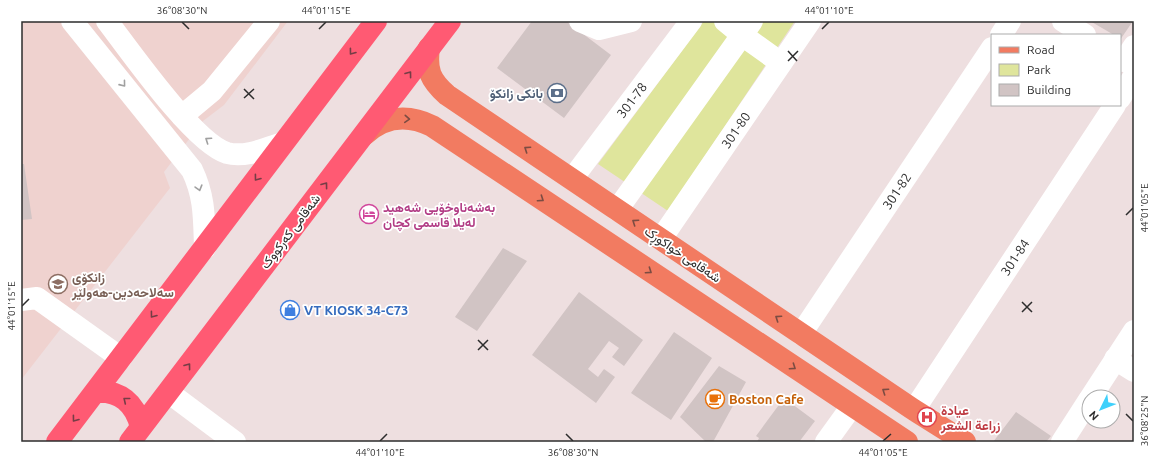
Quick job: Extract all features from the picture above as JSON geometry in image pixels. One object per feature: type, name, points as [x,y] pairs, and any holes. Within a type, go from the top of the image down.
[{"type":"highway","points":[[58,442],[376,21]]},
{"type":"highway","name":"شەقامی کەرکووک","points":[[136,435],[450,21]]},
{"type":"highway","points":[[95,392],[112,392],[126,399],[135,411],[136,435]]},
{"type":"main road","name":"شەقامی خواکوڕک","points":[[429,48],[427,61],[430,74],[437,86],[800,334],[965,442]]},
{"type":"main road","points":[[360,138],[375,126],[394,118],[420,120],[432,126],[908,442]]},
{"type":"street","points":[[106,21],[182,116],[200,135],[227,153],[244,154],[284,143]]},
{"type":"street","points":[[182,116],[212,91],[269,21]]},
{"type":"street","points":[[580,21],[599,29],[631,21]]},
{"type":"street","name":"301-78","points":[[572,179],[691,21]]},
{"type":"street","points":[[725,21],[747,28],[781,63]]},
{"type":"street","name":"301-80","points":[[661,239],[810,21]]},
{"type":"street","points":[[1001,34],[1010,21]]},
{"type":"street","points":[[1063,21],[1083,34]]},
{"type":"street","points":[[75,22],[105,62],[192,170],[198,184],[204,206],[205,248]]},
{"type":"street","points":[[617,210],[747,28]]},
{"type":"street","points":[[105,62],[125,44]]},
{"type":"street","name":"301-82","points":[[800,334],[991,49]]},
{"type":"street","points":[[1121,94],[1129,62]]},
{"type":"street","name":"301-84","points":[[914,410],[1114,106]]},
{"type":"street","points":[[21,300],[37,298],[121,358]]},
{"type":"street","points":[[1096,389],[1134,331]]},
{"type":"street","points":[[1115,359],[1134,371]]},
{"type":"street","points":[[168,392],[235,442]]},
{"type":"street","points":[[826,442],[852,406]]},
{"type":"street","points":[[1062,442],[1081,412]]},
{"type":"shaded area","name":"زانکۆی سەلاحەدین-هەولێر","points":[[21,21],[288,21],[224,105],[203,121],[164,172],[170,188],[21,380]]},
{"type":"green space","points":[[704,21],[795,21],[668,211],[598,164]]},
{"type":"building","name":"بانکی زانکۆ","points":[[532,21],[566,21],[611,55],[564,118],[497,68]]},
{"type":"building","points":[[1090,21],[1133,21],[1121,39],[1121,34],[1112,34]]},
{"type":"building","points":[[21,164],[24,164],[32,219],[21,220]]},
{"type":"building","points":[[503,248],[527,261],[477,331],[455,317]]},
{"type":"building","points":[[579,292],[643,340],[624,366],[612,357],[619,348],[609,341],[588,369],[598,377],[604,369],[615,377],[596,403],[532,355]]},
{"type":"building","points":[[674,332],[712,358],[671,420],[631,393]]},
{"type":"building","name":"Boston Cafe","points":[[719,366],[746,382],[713,442],[706,442],[680,417]]},
{"type":"building","points":[[784,398],[815,421],[799,442],[757,442],[759,438],[756,436]]},
{"type":"building","points":[[1016,412],[1051,436],[1046,442],[993,442]]},
{"type":"place","name":"بانکی زانکۆ","points":[[557,93]]},
{"type":"place","name":"بەشەناوخۆیی شەهید لەیلا قاسمی کچان","points":[[369,214]]},
{"type":"place","name":"زانکۆی سەلاحەدین-هەولێر","points":[[58,284]]},
{"type":"place","name":"VT KIOSK 34-C73","points":[[290,310]]},
{"type":"place","name":"Boston Cafe","points":[[715,399]]},
{"type":"place","name":"عيادة زراعة الشعر","points":[[927,417]]}]
